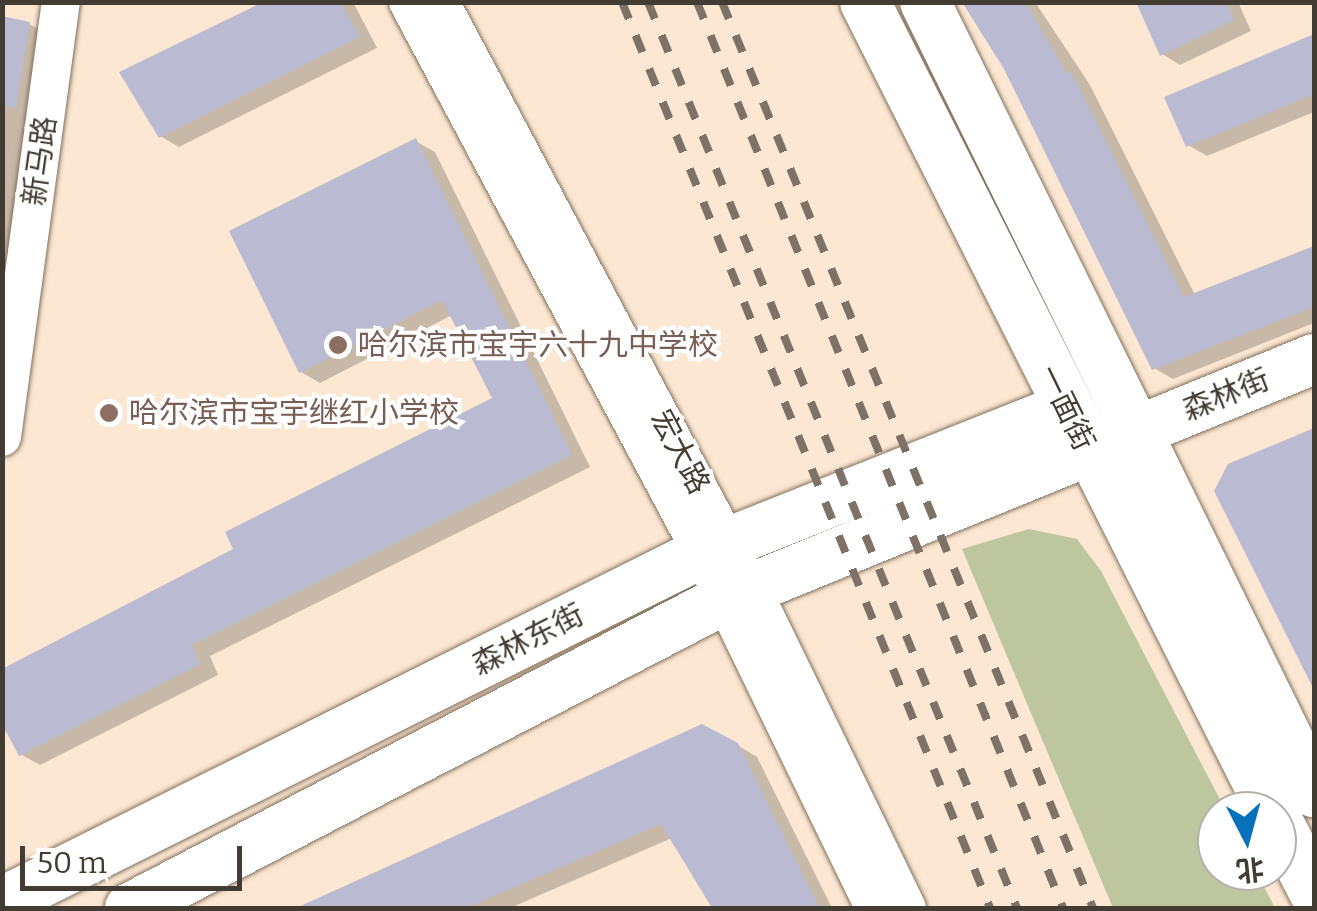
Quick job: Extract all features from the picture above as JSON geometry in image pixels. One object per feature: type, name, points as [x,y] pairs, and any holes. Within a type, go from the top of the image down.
[{"type":"main road","name":"一面街","points":[[864,2],[1088,454],[1262,791]]},
{"type":"main road","name":"一面街","points":[[925,2],[1314,792]]},
{"type":"main road","name":"森林街","points":[[1137,430],[1314,359]]},
{"type":"main road","name":"森林东街","points":[[2,902],[715,547],[1066,408]]},
{"type":"main road","name":"森林东街","points":[[130,908],[739,594],[1088,454],[1137,430]]},
{"type":"main road","points":[[1297,859],[1314,892]]},
{"type":"street","name":"新马路","points":[[2,438],[62,2]]},
{"type":"street","name":"宏大路","points":[[408,2],[715,547]]},
{"type":"street","name":"宏大路","points":[[440,2],[739,594],[907,908]]},
{"type":"street","name":"宏大路","points":[[739,594],[874,908]]},
{"type":"green space","points":[[1029,529],[1077,539],[1101,571],[1216,791],[1197,791],[1197,891],[1266,891],[1275,908],[1113,908],[962,549]]},
{"type":"building","points":[[263,2],[340,2],[360,37],[159,138],[119,72]]},
{"type":"building","points":[[962,2],[1025,2],[1067,74],[1071,71],[1184,297],[1314,246],[1314,307],[1152,370],[1004,69]]},
{"type":"building","points":[[1136,2],[1225,2],[1234,20],[1160,56]]},
{"type":"building","points":[[2,16],[30,22],[16,107],[2,106]]},
{"type":"building","points":[[1314,34],[1314,94],[1186,147],[1164,97]]},
{"type":"building","points":[[416,138],[572,455],[192,645],[200,664],[19,756],[2,724],[2,669],[233,549],[225,532],[492,398],[442,300],[299,373],[229,231]]},
{"type":"building","points":[[1314,428],[1314,690],[1214,491],[1228,464]]},
{"type":"building","points":[[702,724],[738,743],[819,908],[712,908],[661,824],[466,908],[296,908]]},
{"type":"railway","points":[[622,2],[990,908]]},
{"type":"railway","points":[[648,2],[1017,908]]},
{"type":"railway","points":[[697,2],[1063,908]]},
{"type":"railway","points":[[722,2],[1093,908]]},
{"type":"place","name":"哈尔滨市宝宇六十九中学校","points":[[338,345]]},
{"type":"place","name":"哈尔滨市宝宇继红小学校","points":[[109,413]]}]
